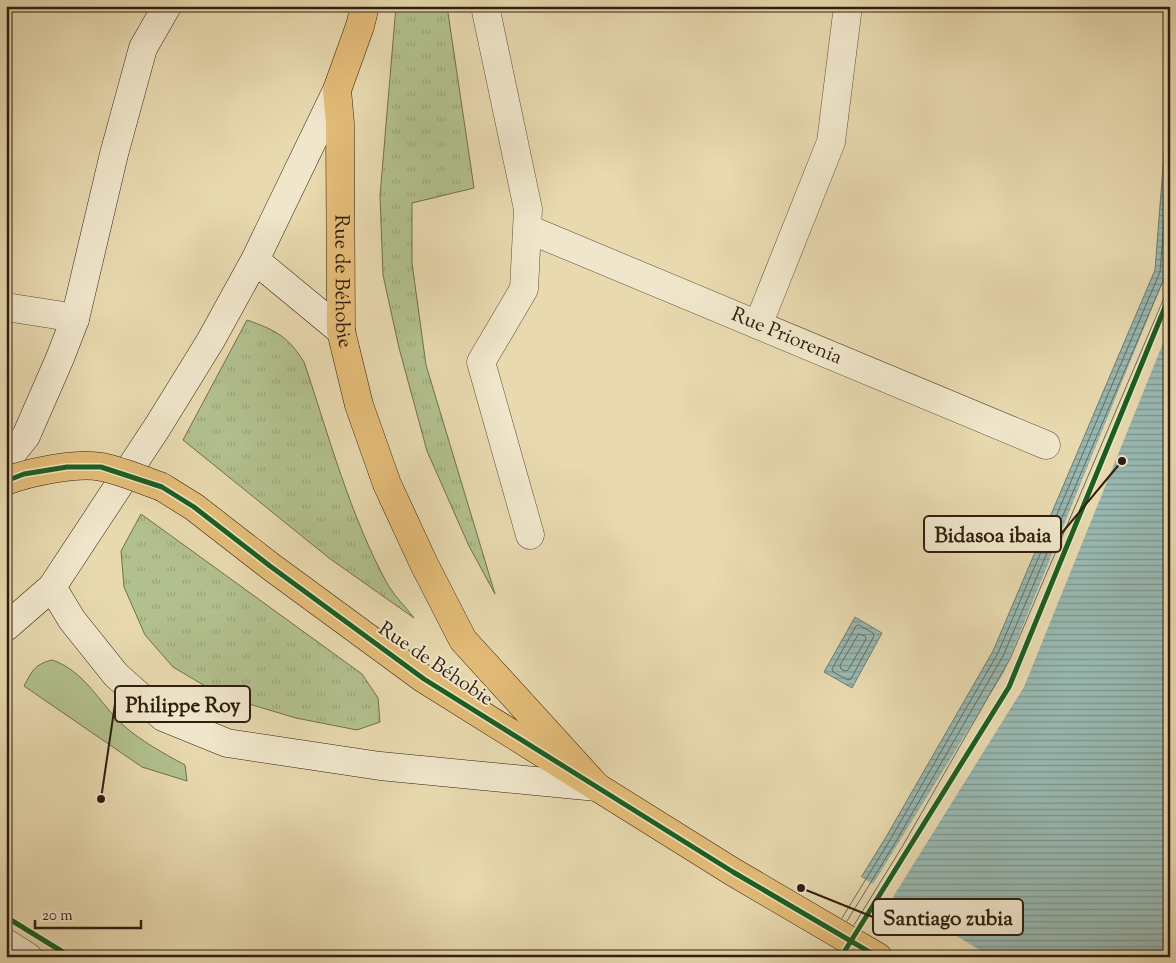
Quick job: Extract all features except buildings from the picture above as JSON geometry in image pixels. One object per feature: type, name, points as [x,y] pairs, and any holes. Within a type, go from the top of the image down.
[{"type":"main road","points":[[6,461],[26,436],[60,358],[74,319],[114,154],[143,48],[167,6]]},
{"type":"main road","points":[[485,6],[528,210],[528,229],[524,289],[481,362],[530,535]]},
{"type":"main road","points":[[758,325],[831,142],[848,6]]},
{"type":"main road","name":"Rue de Béhobie","points":[[6,626],[52,587],[163,418],[211,340],[255,260],[337,90],[361,13]]},
{"type":"main road","name":"Rue de Béhobie","points":[[337,90],[340,123],[341,332],[359,405],[387,484],[424,564],[463,640],[597,787]]},
{"type":"main road","name":"Rue Priorenia","points":[[528,229],[1046,445]]},
{"type":"main road","points":[[255,260],[341,332]]},
{"type":"main road","points":[[6,307],[74,319]]},
{"type":"main road","name":"Rue de Béhobie","points":[[6,481],[24,474],[67,467],[101,467],[162,486],[194,507],[270,566],[424,679],[734,872],[878,957]]},
{"type":"main road","name":"Rue de Béhobie","points":[[52,587],[72,620],[116,675],[163,717],[227,743],[380,766],[597,787]]},
{"type":"main road","points":[[6,943],[28,957]]},
{"type":"green space","points":[[396,6],[447,6],[474,188],[412,203],[412,263],[426,365],[495,594],[469,546],[427,451],[399,348],[383,275],[380,196]]},
{"type":"green space","points":[[247,320],[280,335],[292,346],[304,362],[341,475],[362,531],[388,585],[414,618],[329,558],[183,440]]},
{"type":"green space","points":[[141,514],[362,674],[378,698],[380,722],[357,730],[296,718],[222,696],[173,667],[145,635],[124,587],[121,551]]},
{"type":"green space","points":[[52,660],[64,665],[83,680],[114,716],[130,731],[185,765],[187,781],[142,767],[24,686],[29,676],[38,666]]},
{"type":"water","points":[[1170,77],[1170,957],[812,957],[886,837],[993,651],[1155,270]]},
{"type":"water","points":[[855,617],[882,633],[852,688],[824,672]]},
{"type":"pier","points":[[1170,264],[1170,326],[1024,687],[893,897],[991,957],[810,957],[859,876],[873,884],[1004,672]]},
{"type":"cycle path","points":[[841,957],[1009,687],[1170,295]]},
{"type":"cycle path","points":[[6,481],[24,474],[67,467],[101,467],[162,487],[194,507],[270,566],[424,679],[733,872],[878,957]]},
{"type":"cycle path","points":[[6,917],[71,957]]},
{"type":"place","name":"Bidasoa ibaia","points":[[1122,461]]},
{"type":"place","name":"Philippe Roy","points":[[101,799]]},
{"type":"place","name":"Santiago zubia","points":[[801,888]]}]
